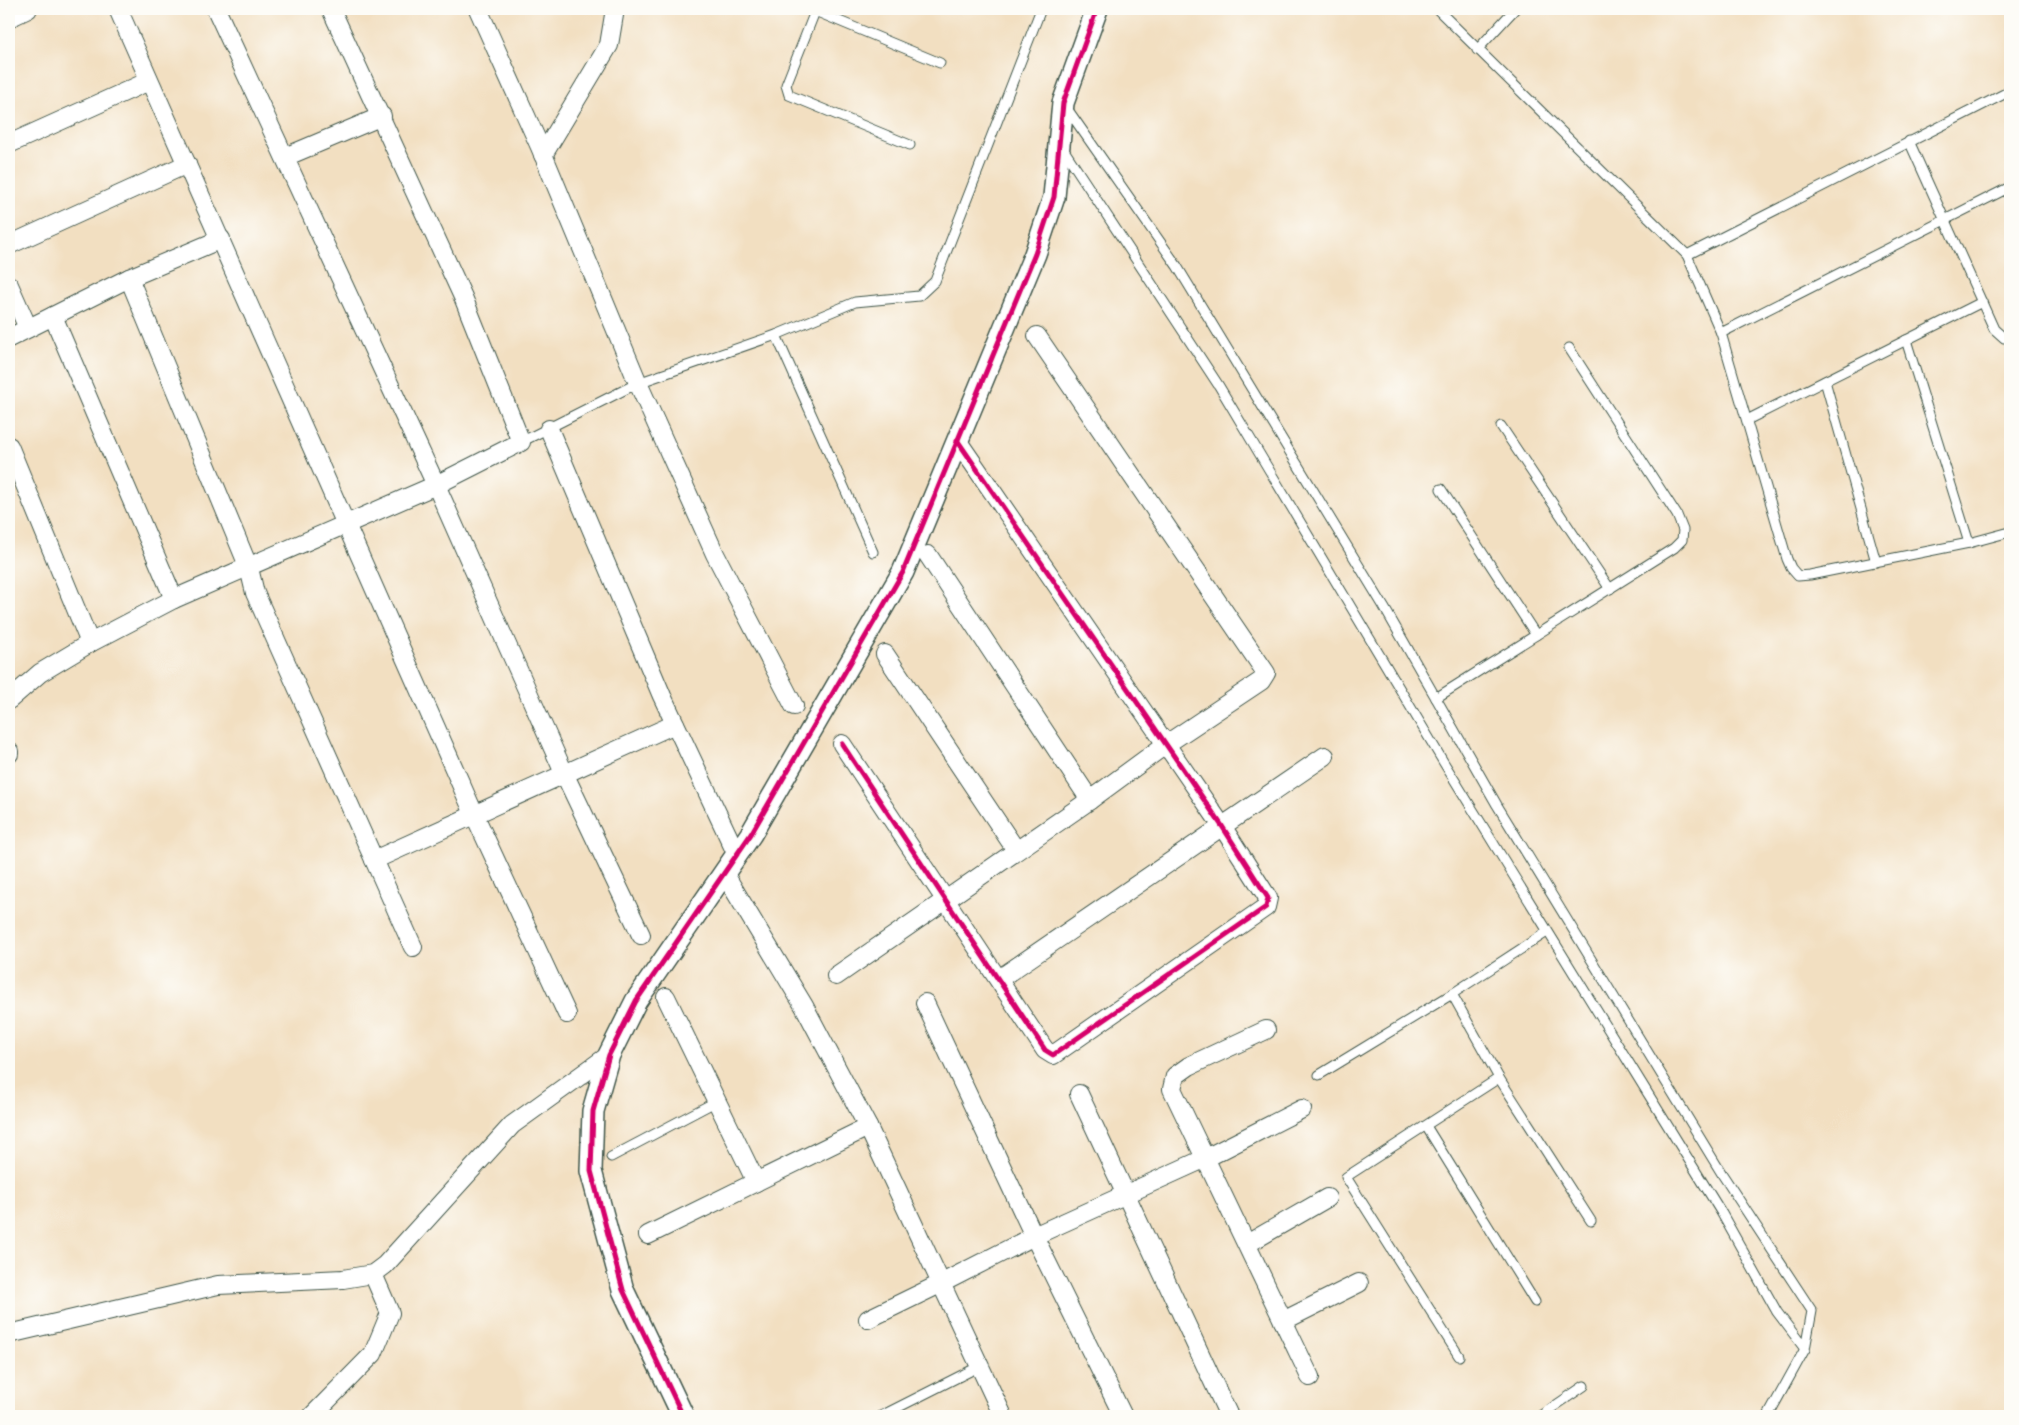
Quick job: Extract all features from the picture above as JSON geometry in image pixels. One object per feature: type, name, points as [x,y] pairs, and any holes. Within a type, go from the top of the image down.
[{"type":"street","points":[[9,18],[28,9]]},
{"type":"street","points":[[118,9],[475,816],[567,1014]]},
{"type":"street","points":[[216,9],[436,485],[564,773],[641,935]]},
{"type":"street","points":[[9,700],[40,673],[90,643],[174,599],[436,485],[521,442],[463,296],[382,116],[331,9]]},
{"type":"street","points":[[478,9],[543,155],[638,384],[715,554],[794,706]]},
{"type":"street","points":[[543,155],[609,44],[615,9]]},
{"type":"street","points":[[683,1416],[623,1290],[590,1171],[593,1111],[609,1055],[636,1001],[751,834],[903,572],[1035,254],[1054,197],[1063,103],[1097,9]]},
{"type":"street","points":[[9,144],[149,81]]},
{"type":"street","points":[[285,157],[382,116]]},
{"type":"street","points":[[9,245],[187,164]]},
{"type":"street","points":[[9,338],[129,278],[220,239]]},
{"type":"street","points":[[129,278],[249,568],[254,593],[413,947]]},
{"type":"street","points":[[9,285],[28,328]]},
{"type":"street","points":[[53,316],[174,599]]},
{"type":"street","points":[[836,976],[1090,800],[1165,745],[1261,681],[1266,672],[1037,336]]},
{"type":"street","points":[[549,429],[675,724],[737,855]]},
{"type":"street","points":[[842,744],[1044,1050],[1053,1055],[1266,907],[1268,898],[1222,826],[958,440]]},
{"type":"street","points":[[9,446],[90,643]]},
{"type":"street","points":[[928,555],[1090,800]]},
{"type":"street","points":[[885,654],[1016,850]]},
{"type":"street","points":[[374,860],[675,724]]},
{"type":"street","points":[[998,979],[1325,756]]},
{"type":"street","points":[[724,873],[804,1006],[868,1127],[1003,1416]]},
{"type":"street","points":[[666,997],[756,1182]]},
{"type":"street","points":[[926,1004],[1034,1236],[1123,1416]]},
{"type":"street","points":[[1266,1030],[1189,1066],[1174,1076],[1172,1089],[1310,1378]]},
{"type":"street","points":[[9,1334],[218,1285],[343,1279],[373,1274],[385,1265],[512,1125],[609,1055]]},
{"type":"street","points":[[1078,1094],[1229,1416]]},
{"type":"street","points":[[868,1319],[1034,1236],[1206,1158],[1302,1109]]},
{"type":"street","points":[[648,1235],[868,1127]]},
{"type":"street","points":[[1246,1244],[1326,1198]]},
{"type":"street","points":[[312,1416],[373,1354],[390,1313],[373,1274]]},
{"type":"street","points":[[1283,1321],[1360,1283]]},
{"type":"lane","points":[[521,442],[638,384],[776,335],[855,302],[919,296],[935,281],[1041,9]]},
{"type":"lane","points":[[1437,9],[1687,255],[1722,333],[1787,559],[1791,568],[1798,576],[1810,576],[1969,543],[2010,532]]},
{"type":"lane","points":[[1477,50],[1515,9]]},
{"type":"lane","points":[[910,144],[789,95],[786,85],[816,10],[940,63]]},
{"type":"lane","points":[[1687,255],[2010,91]]},
{"type":"lane","points":[[1063,103],[1177,266],[1384,607],[1497,805],[1722,1174],[1812,1311],[1805,1349],[1768,1416]]},
{"type":"lane","points":[[1909,141],[1994,329],[2004,338],[2010,334]]},
{"type":"lane","points":[[1059,143],[1219,386],[1444,763],[1721,1212],[1777,1312],[1805,1349]]},
{"type":"lane","points":[[1722,333],[2010,186]]},
{"type":"lane","points":[[1748,420],[1982,302]]},
{"type":"lane","points":[[776,335],[873,552]]},
{"type":"lane","points":[[1906,340],[1969,543]]},
{"type":"lane","points":[[1436,698],[1674,548],[1682,540],[1683,530],[1677,515],[1569,348]]},
{"type":"lane","points":[[1825,381],[1876,562]]},
{"type":"lane","points":[[1501,426],[1610,589]]},
{"type":"lane","points":[[1441,489],[1536,635]]},
{"type":"lane","points":[[1319,1075],[1452,994],[1547,932]]},
{"type":"lane","points":[[1452,994],[1500,1078],[1591,1222]]},
{"type":"lane","points":[[1459,1356],[1346,1177],[1500,1078]]},
{"type":"lane","points":[[611,1157],[718,1101]]},
{"type":"lane","points":[[1426,1126],[1535,1302]]},
{"type":"lane","points":[[881,1416],[980,1366]]},
{"type":"lane","points":[[1540,1416],[1584,1386]]},
{"type":"cycle path","points":[[683,1416],[623,1290],[591,1171],[593,1111],[609,1055],[636,1001],[751,834],[903,572],[1035,254],[1054,197],[1063,103],[1097,9]]},
{"type":"cycle path","points":[[842,744],[1045,1050],[1053,1055],[1266,907],[1268,898],[1222,826],[957,440]]}]
